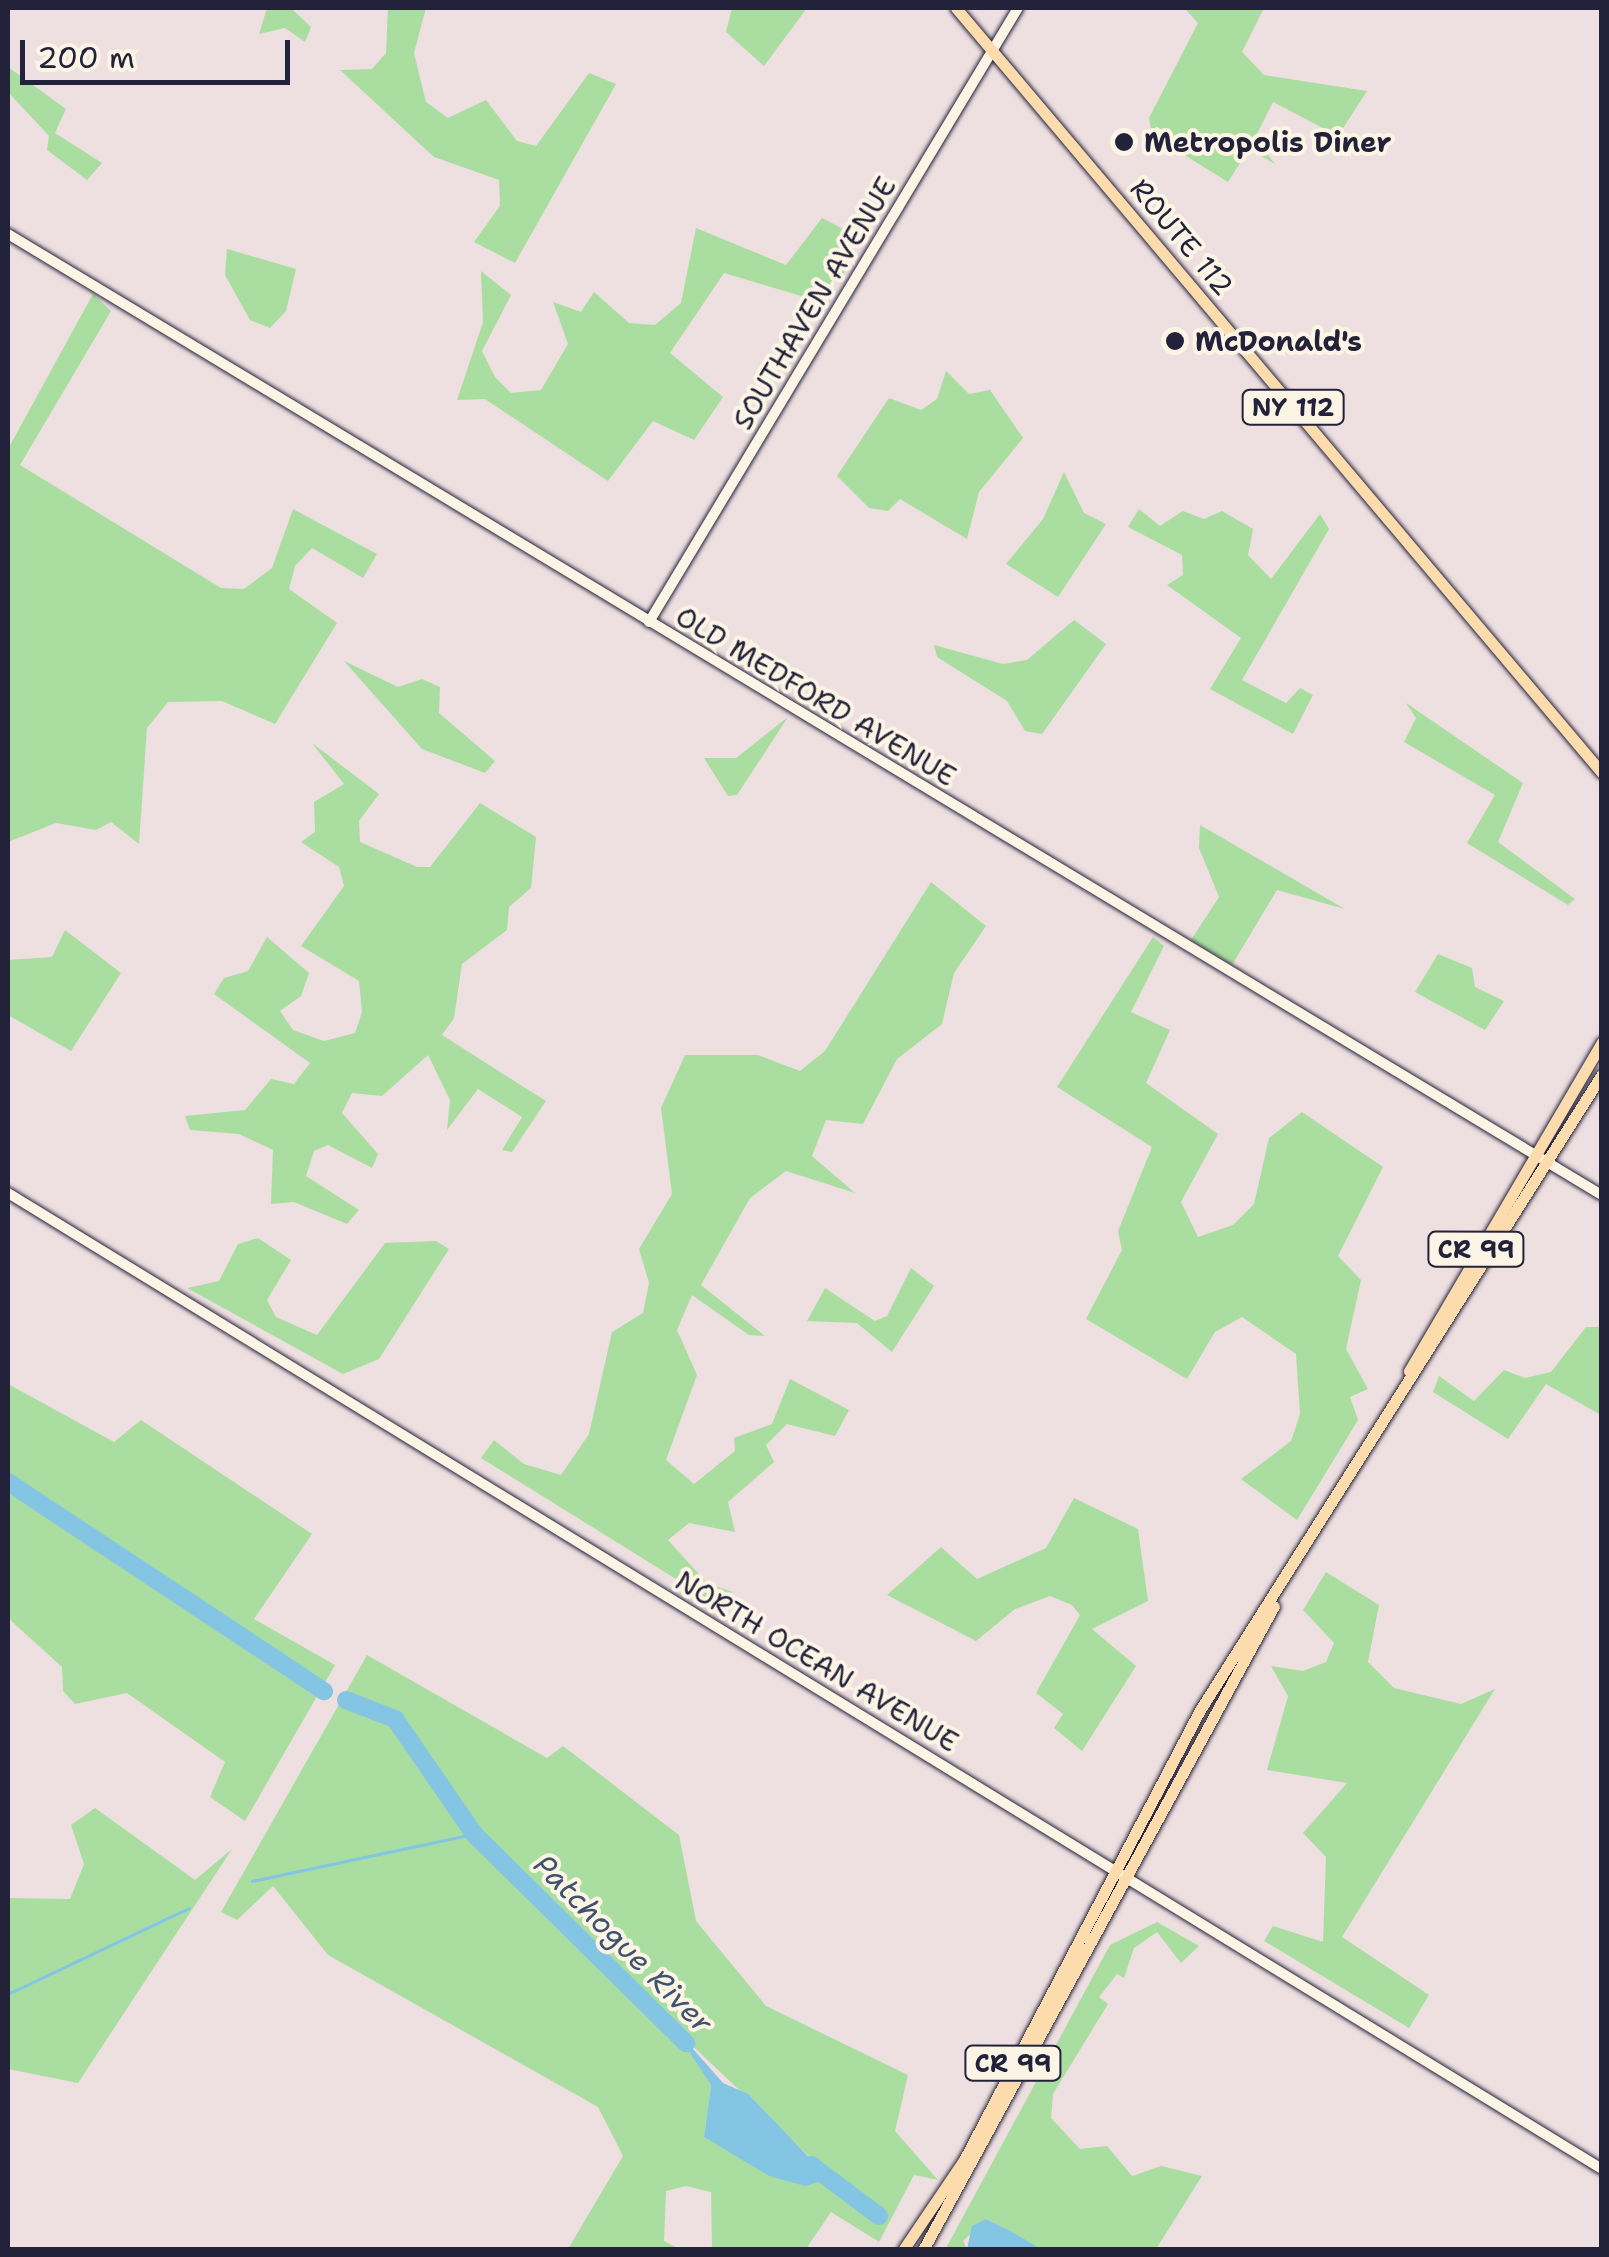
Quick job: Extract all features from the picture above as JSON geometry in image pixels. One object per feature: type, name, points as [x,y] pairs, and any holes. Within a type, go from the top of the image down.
[{"type":"main road","name":"ROUTE 112","points":[[956,8],[1602,773]]},
{"type":"main road","name":"CR 99","points":[[903,2250],[956,2174],[1208,1696],[1286,1579],[1404,1384],[1532,1156],[1602,1042]]},
{"type":"main road","name":"CR 99","points":[[1404,1384],[1509,1227],[1602,1074]]},
{"type":"main road","name":"CR 99","points":[[923,2250],[1128,1878],[1286,1579]]},
{"type":"street","name":"SOUTHAVEN AVENUE","points":[[649,622],[1018,8]]},
{"type":"street","name":"OLD MEDFORD AVENUE","points":[[8,234],[1532,1156],[1602,1194]]},
{"type":"street","name":"NORTH OCEAN AVENUE","points":[[8,1193],[1602,2169]]},
{"type":"green space","points":[[267,8],[291,8],[311,27],[305,42],[285,28],[259,34]]},
{"type":"green space","points":[[388,8],[426,8],[414,53],[426,102],[448,118],[486,100],[517,141],[536,146],[589,73],[616,84],[515,263],[474,242],[500,206],[499,180],[434,157],[340,70],[372,69],[386,53]]},
{"type":"green space","points":[[732,8],[807,8],[764,66],[726,32]]},
{"type":"green space","points":[[1184,8],[1264,8],[1242,52],[1264,75],[1367,91],[1338,136],[1273,102],[1255,138],[1275,164],[1249,149],[1228,182],[1152,135],[1149,118],[1198,23]]},
{"type":"green space","points":[[8,67],[66,109],[55,133],[102,163],[87,180],[47,150],[49,136],[8,92]]},
{"type":"green space","points":[[822,218],[851,233],[844,274],[811,299],[724,273],[670,353],[723,397],[694,440],[653,421],[608,481],[485,399],[457,400],[483,322],[481,271],[511,295],[482,351],[495,377],[511,393],[541,390],[568,344],[553,302],[581,312],[594,292],[629,323],[655,325],[681,303],[696,228],[786,265]]},
{"type":"green space","points":[[227,249],[296,269],[286,311],[270,328],[250,320],[225,275]]},
{"type":"green space","points":[[93,294],[111,311],[20,465],[221,588],[244,589],[272,568],[293,509],[377,554],[363,578],[312,548],[295,566],[289,589],[337,623],[275,724],[222,701],[168,702],[147,728],[139,844],[111,822],[96,830],[56,823],[8,842],[8,449]]},
{"type":"green space","points":[[946,371],[969,394],[990,390],[1023,438],[979,492],[967,539],[900,499],[888,511],[869,508],[837,476],[889,398],[921,410],[937,399]]},
{"type":"green space","points":[[1064,472],[1084,513],[1106,524],[1058,597],[1006,564],[1043,519]]},
{"type":"green space","points":[[1139,509],[1160,526],[1183,511],[1204,519],[1222,511],[1253,529],[1248,555],[1271,579],[1320,514],[1329,529],[1242,680],[1286,703],[1300,688],[1313,695],[1293,734],[1210,689],[1241,638],[1167,585],[1183,575],[1182,555],[1128,527]]},
{"type":"green space","points":[[1074,620],[1106,644],[1042,734],[1025,731],[1007,701],[937,657],[934,645],[1003,664],[1027,660]]},
{"type":"green space","points":[[344,661],[398,687],[422,679],[440,687],[439,713],[495,761],[485,773],[422,749]]},
{"type":"green space","points":[[1406,703],[1523,783],[1498,842],[1575,899],[1568,905],[1467,843],[1495,795],[1404,742],[1416,718]]},
{"type":"green space","points":[[788,717],[737,795],[728,796],[704,758],[736,758]]},
{"type":"green space","points":[[312,743],[379,794],[359,821],[360,842],[417,867],[430,867],[480,803],[536,837],[531,888],[509,907],[507,930],[462,964],[454,1018],[442,1035],[546,1101],[512,1152],[502,1150],[522,1117],[478,1089],[447,1130],[450,1100],[428,1055],[382,1096],[352,1093],[342,1113],[378,1154],[372,1168],[328,1145],[314,1151],[306,1176],[359,1210],[347,1224],[294,1202],[271,1204],[273,1150],[239,1134],[190,1130],[185,1116],[245,1110],[271,1079],[294,1084],[310,1063],[214,994],[224,978],[248,971],[267,937],[309,973],[301,996],[280,1011],[293,1030],[324,1041],[355,1033],[362,1012],[359,981],[301,946],[344,886],[339,867],[301,842],[315,832],[314,802],[344,784]]},
{"type":"green space","points":[[1200,825],[1345,909],[1277,890],[1232,965],[1191,940],[1219,897],[1199,848]]},
{"type":"green space","points":[[931,882],[986,926],[954,973],[942,1024],[897,1059],[863,1124],[826,1120],[812,1156],[855,1193],[786,1171],[750,1198],[701,1285],[765,1336],[749,1335],[692,1295],[677,1330],[697,1375],[666,1460],[694,1484],[735,1451],[734,1438],[772,1424],[790,1379],[849,1410],[835,1436],[787,1424],[766,1445],[774,1462],[728,1502],[735,1532],[689,1523],[668,1540],[707,1583],[733,1592],[713,1602],[481,1458],[494,1440],[524,1464],[561,1475],[589,1434],[612,1332],[643,1313],[649,1283],[639,1249],[672,1194],[661,1108],[685,1055],[758,1055],[800,1071],[825,1051]]},
{"type":"green space","points":[[65,930],[121,973],[71,1051],[8,1015],[8,960],[52,957]]},
{"type":"green space","points":[[1153,937],[1164,946],[1131,1012],[1170,1030],[1146,1083],[1218,1134],[1181,1202],[1198,1237],[1233,1225],[1254,1204],[1269,1138],[1302,1112],[1383,1167],[1338,1256],[1361,1280],[1346,1349],[1368,1389],[1350,1397],[1358,1420],[1297,1520],[1241,1479],[1291,1441],[1300,1414],[1296,1354],[1242,1317],[1215,1332],[1187,1379],[1086,1319],[1122,1250],[1118,1231],[1152,1147],[1057,1087]]},
{"type":"green space","points":[[1438,954],[1472,968],[1475,987],[1504,1001],[1485,1030],[1415,992]]},
{"type":"green space","points":[[258,1238],[291,1260],[267,1300],[276,1317],[317,1335],[385,1243],[436,1241],[449,1249],[379,1359],[343,1374],[187,1288],[219,1281],[238,1244]]},
{"type":"green space","points":[[911,1268],[934,1286],[892,1352],[857,1323],[807,1321],[825,1288],[875,1321],[887,1316]]},
{"type":"green space","points":[[1586,1327],[1601,1327],[1601,1415],[1546,1384],[1508,1439],[1433,1392],[1439,1376],[1474,1401],[1504,1370],[1525,1378],[1551,1372]]},
{"type":"green space","points":[[8,1384],[114,1442],[141,1420],[312,1534],[254,1619],[335,1665],[245,1821],[210,1797],[225,1762],[127,1693],[75,1704],[63,1691],[62,1667],[8,1618]]},
{"type":"green space","points":[[1074,1498],[1138,1529],[1148,1601],[1092,1629],[1136,1666],[1082,1751],[1054,1728],[1063,1714],[1036,1693],[1080,1615],[1072,1605],[1050,1596],[1015,1609],[976,1641],[887,1595],[941,1547],[977,1579],[1046,1548]]},
{"type":"green space","points":[[1326,1572],[1379,1605],[1368,1662],[1394,1688],[1461,1704],[1495,1689],[1342,1937],[1429,1995],[1409,2028],[1264,1941],[1273,1926],[1323,1942],[1326,1857],[1303,1833],[1347,1783],[1267,1770],[1288,1696],[1271,1666],[1303,1671],[1326,1662],[1334,1643],[1303,1610]]},
{"type":"green space","points":[[367,1655],[547,1758],[563,1746],[679,1835],[696,1921],[766,2006],[908,2075],[895,2131],[938,2180],[914,2175],[879,2242],[831,2212],[806,2249],[712,2249],[711,2192],[686,2186],[666,2191],[664,2241],[679,2249],[568,2249],[623,2156],[598,2107],[328,1955],[273,1886],[237,1920],[221,1912]],"holes":[[[678,2032],[811,2158],[805,2186],[704,2137],[711,2085]]]},
{"type":"green space","points":[[95,1808],[195,1880],[232,1849],[78,2083],[8,2069],[8,1898],[70,1899],[84,1864],[71,1825]]},
{"type":"green space","points":[[1157,1922],[1199,1946],[1181,1963],[1157,1932],[1134,1948],[1124,1978],[1117,1974],[1099,1997],[1108,2004],[1053,2094],[1051,2118],[1080,2149],[1107,2146],[1132,2176],[1161,2166],[1202,2176],[1156,2249],[1041,2249],[986,2219],[963,2241],[967,2249],[945,2250],[1110,1945]]},
{"type":"water","points":[[671,2024],[723,2083],[748,2094],[830,2179],[805,2186],[769,2176],[704,2137],[711,2085]]},
{"type":"water","points":[[986,2219],[1041,2249],[967,2249],[972,2226]]},
{"type":"waterway","name":"Patchogue River","points":[[8,1482],[324,1691]]},
{"type":"waterway","name":"Patchogue River","points":[[346,1700],[395,1719],[474,1834],[686,2043]]},
{"type":"waterway","points":[[252,1881],[474,1834]]},
{"type":"waterway","points":[[8,1994],[189,1908]]},
{"type":"waterway","name":"Patchogue River","points":[[811,2165],[879,2216]]},
{"type":"place","name":"Metropolis Diner","points":[[1124,142]]},
{"type":"place","name":"McDonald's","points":[[1175,341]]}]
